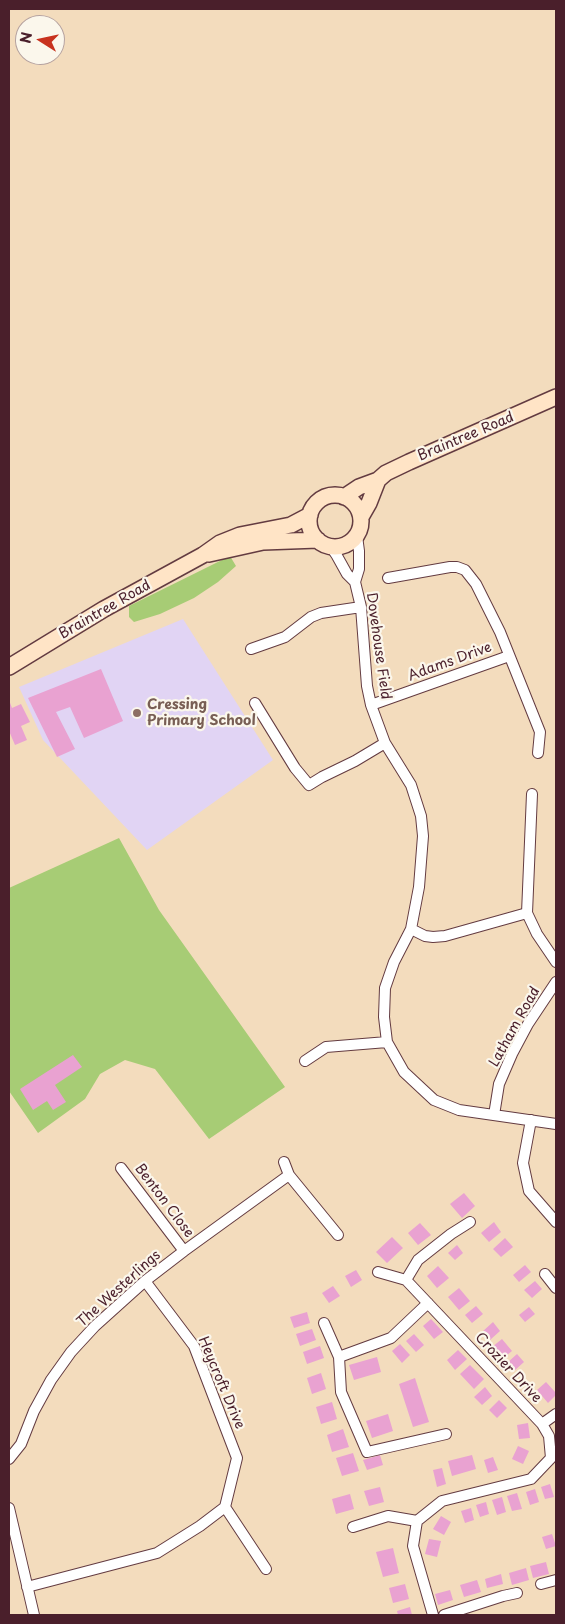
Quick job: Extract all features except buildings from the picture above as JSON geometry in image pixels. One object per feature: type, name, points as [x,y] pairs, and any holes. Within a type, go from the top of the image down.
[{"type":"main road","name":"Braintree Road","points":[[344,496],[359,487],[378,480],[386,473],[402,465],[556,397]]},
{"type":"main road","points":[[361,517],[378,480]]},
{"type":"main road","points":[[335,495],[344,496],[355,504],[361,517],[361,527],[357,536],[345,545],[324,544],[310,528],[310,515],[313,507],[323,498],[335,495]]},
{"type":"main road","name":"Braintree Road","points":[[9,667],[104,609],[203,556],[220,543],[240,535],[291,526],[310,515]]},
{"type":"main road","name":"Braintree Road","points":[[203,556],[263,542],[324,544]]},
{"type":"street","name":"Dovehouse Field","points":[[357,536],[359,551],[355,582],[361,607],[367,686],[371,705],[385,743],[411,785],[421,816],[423,851],[419,887],[411,929],[394,962],[385,988],[384,1018],[387,1042],[404,1072],[434,1100],[459,1110],[556,1124]]},
{"type":"street","name":"Dovehouse Field","points":[[324,544],[355,582]]},
{"type":"street","name":"Adams Drive","points":[[388,578],[450,566],[465,570],[476,584],[500,632],[540,732],[538,753]]},
{"type":"street","points":[[251,650],[286,636],[311,617],[321,613],[361,607]]},
{"type":"street","name":"Adams Drive","points":[[371,705],[509,656]]},
{"type":"street","points":[[255,703],[295,768],[309,786],[322,777],[355,762],[385,743]]},
{"type":"street","points":[[532,794],[527,913],[537,934],[556,962]]},
{"type":"street","points":[[411,929],[425,936],[445,936],[527,913]]},
{"type":"street","name":"Latham Road","points":[[494,1115],[499,1084],[512,1054],[528,1024],[556,982]]},
{"type":"street","points":[[305,1061],[326,1047],[387,1042]]},
{"type":"street","points":[[532,1120],[523,1163],[529,1191],[556,1222]]},
{"type":"street","points":[[284,1162],[289,1175],[338,1235]]},
{"type":"street","name":"Benton Close","points":[[121,1168],[184,1251]]},
{"type":"street","name":"The Westerlings","points":[[9,1459],[21,1444],[34,1411],[50,1380],[71,1352],[95,1326],[145,1281],[289,1175]]},
{"type":"street","points":[[378,1272],[406,1280],[418,1260],[451,1234],[470,1222]]},
{"type":"street","points":[[545,1274],[556,1288]]},
{"type":"street","name":"Crozier Drive","points":[[406,1280],[542,1424],[549,1436],[553,1459],[530,1479],[442,1501],[417,1521]]},
{"type":"street","name":"Heycroft Drive","points":[[145,1281],[194,1346],[236,1458],[225,1507]]},
{"type":"street","points":[[339,1357],[391,1338],[428,1303]]},
{"type":"street","points":[[324,1323],[339,1357],[341,1392],[367,1452],[446,1434]]},
{"type":"street","points":[[542,1424],[556,1414]]},
{"type":"street","points":[[27,1587],[158,1553],[200,1526],[225,1507],[266,1570]]},
{"type":"street","points":[[9,1508],[34,1615]]},
{"type":"street","points":[[353,1527],[388,1516],[417,1521],[413,1546],[433,1615]]},
{"type":"street","points":[[541,1584],[556,1580]]},
{"type":"street","points":[[444,1615],[517,1593]]},
{"type":"shaded area","name":"Cressing Primary School","points":[[183,619],[273,760],[147,850],[43,740],[19,687]]},
{"type":"green space","points":[[230,556],[236,566],[218,582],[194,598],[160,614],[134,622],[129,617],[129,606]]},
{"type":"green space","points":[[119,838],[159,910],[285,1087],[209,1139],[155,1069],[125,1060],[100,1074],[85,1099],[38,1133],[9,1091],[9,888]]},
{"type":"place","name":"Cressing Primary School","points":[[137,713]]}]
